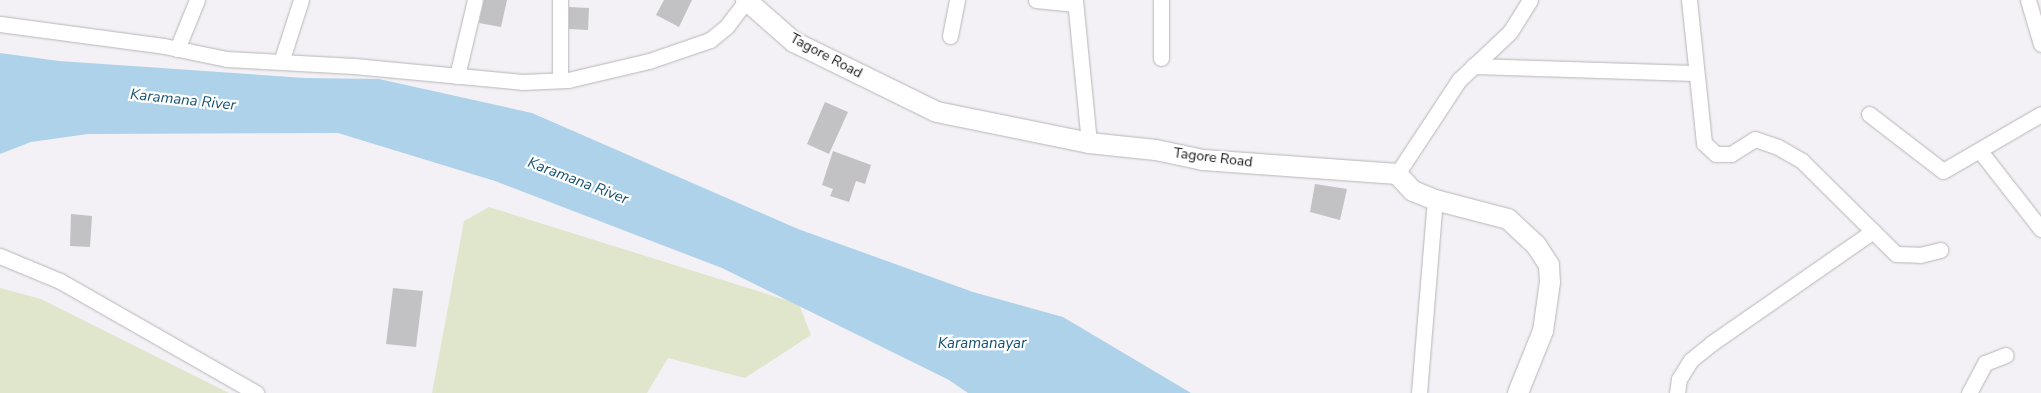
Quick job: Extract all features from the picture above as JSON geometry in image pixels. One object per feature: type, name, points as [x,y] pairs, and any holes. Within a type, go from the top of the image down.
[{"type":"street","points":[[177,49],[196,0]]},
{"type":"street","points":[[281,62],[301,0]]},
{"type":"street","points":[[457,76],[475,0]]},
{"type":"street","points":[[560,0],[560,80]]},
{"type":"street","points":[[0,24],[177,49],[227,59],[522,82],[560,80],[649,60],[710,40],[746,0]]},
{"type":"street","name":"Tagore Road","points":[[746,0],[794,42],[937,112],[1089,143],[1156,150],[1202,160],[1397,174]]},
{"type":"street","points":[[950,36],[957,0]]},
{"type":"street","points":[[1036,0],[1075,2],[1089,143]]},
{"type":"street","points":[[1161,0],[1161,58]]},
{"type":"street","points":[[1518,393],[1543,331],[1550,290],[1549,265],[1536,245],[1508,219],[1435,200],[1413,191],[1397,174],[1459,80],[1510,32],[1530,0]]},
{"type":"street","points":[[1689,0],[1695,73],[1704,143],[1716,154],[1731,154],[1755,139],[1778,147],[1802,161],[1896,254],[1920,255],[1940,250]]},
{"type":"street","points":[[2028,0],[2041,44]]},
{"type":"street","points":[[1473,66],[1695,73]]},
{"type":"street","points":[[1868,114],[1942,171],[1980,151],[2041,114]]},
{"type":"street","points":[[1980,151],[2041,229]]},
{"type":"street","points":[[1419,393],[1435,200]]},
{"type":"street","points":[[1677,393],[1679,379],[1691,360],[1712,342],[1873,231]]},
{"type":"street","points":[[0,256],[60,281],[256,393]]},
{"type":"street","points":[[1969,393],[1985,363],[2006,355]]},
{"type":"green space","points":[[489,207],[799,304],[811,335],[745,378],[668,358],[647,393],[432,393],[464,221]]},
{"type":"green space","points":[[0,288],[41,299],[229,393],[0,393]]},
{"type":"water","name":"Karamanayar","points":[[0,53],[59,61],[305,78],[379,79],[532,113],[798,229],[973,292],[1063,317],[1191,393],[968,393],[949,380],[722,268],[495,181],[338,133],[88,134],[31,142],[0,154]]},
{"type":"building","points":[[484,0],[507,0],[501,27],[479,23]]},
{"type":"building","points":[[664,0],[692,0],[679,27],[656,15]]},
{"type":"building","points":[[569,7],[589,8],[588,30],[569,29]]},
{"type":"building","points":[[825,102],[848,112],[829,154],[807,144]]},
{"type":"building","points":[[833,151],[871,165],[865,184],[856,181],[849,202],[830,196],[833,189],[822,185]]},
{"type":"building","points":[[1315,184],[1347,189],[1340,220],[1310,212]]},
{"type":"building","points":[[71,214],[92,216],[90,247],[70,246]]},
{"type":"building","points":[[393,288],[423,291],[416,347],[386,344]]},
{"type":"water label","name":"Karamana River","points":[[183,100]]},
{"type":"water label","name":"Karamana River","points":[[578,181]]}]
